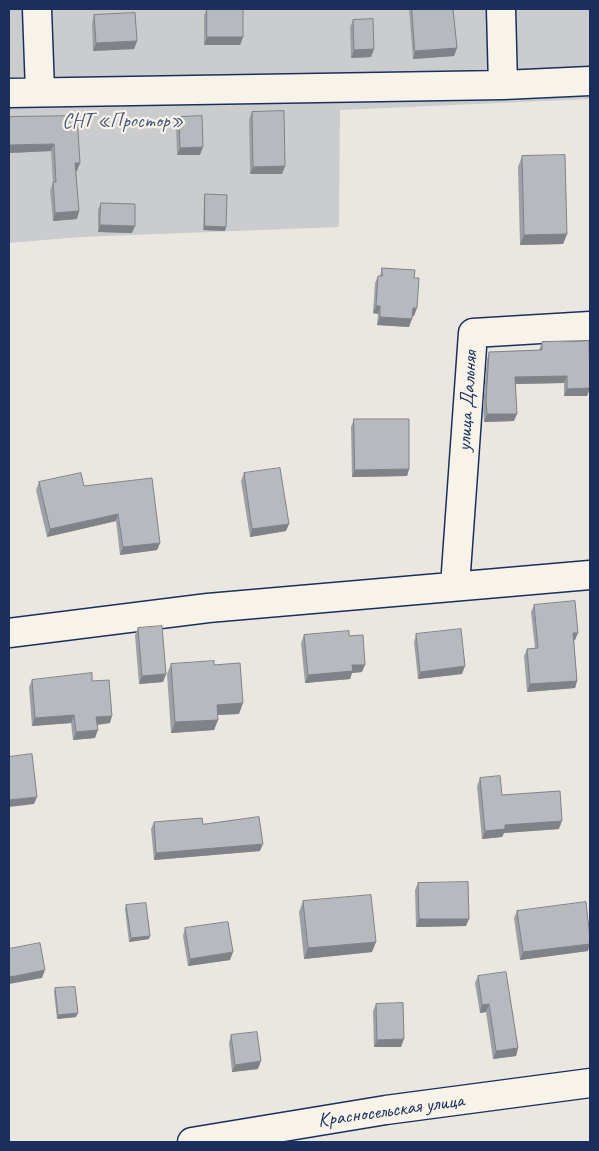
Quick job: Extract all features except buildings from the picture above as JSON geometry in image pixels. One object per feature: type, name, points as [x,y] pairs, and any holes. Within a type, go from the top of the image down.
[{"type":"street","points":[[37,9],[40,91]]},
{"type":"street","points":[[501,9],[503,85]]},
{"type":"street","points":[[9,93],[503,85],[590,81]]},
{"type":"street","name":"улица Дальняя","points":[[455,586],[473,333],[590,326]]},
{"type":"street","points":[[9,633],[208,608],[590,575]]},
{"type":"street","name":"Красносельская улица","points":[[192,1142],[386,1110],[590,1083]]},
{"type":"green space","name":"СНТ «Простор»","points":[[9,9],[590,9],[590,99],[340,110],[339,227],[81,237],[9,243]]}]
